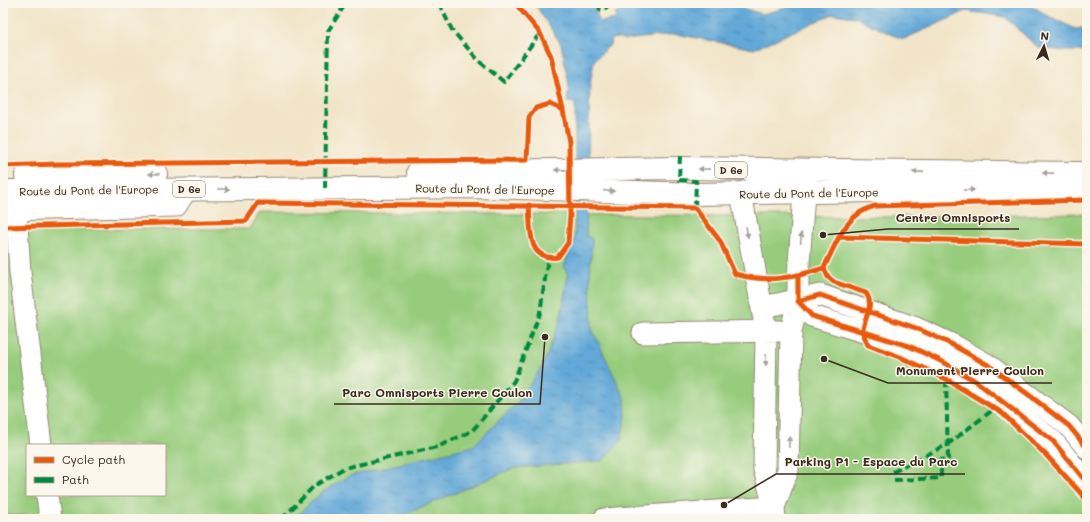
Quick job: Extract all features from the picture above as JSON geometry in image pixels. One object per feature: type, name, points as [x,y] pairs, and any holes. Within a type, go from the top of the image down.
[{"type":"main road","name":"Route du Pont de l'Europe","points":[[3,176],[679,168],[774,175],[834,171],[1087,173]]},
{"type":"main road","name":"Route du Pont de l'Europe","points":[[3,191],[490,187],[696,194],[1050,188],[1087,186]]},
{"type":"street","points":[[774,175],[804,193],[798,277],[798,301],[791,331],[788,470],[774,513],[764,469],[766,331],[763,307],[755,279],[740,193],[774,175]]},
{"type":"street","points":[[41,444],[20,272],[9,210],[176,206],[187,189]]},
{"type":"street","points":[[763,307],[798,301],[820,295],[916,328],[951,344],[988,365],[1030,395],[1069,426],[1087,448]]},
{"type":"street","points":[[798,301],[812,316],[908,346],[941,361],[977,382],[1053,441],[1087,483]]},
{"type":"street","points":[[643,333],[791,331]]},
{"type":"street","points":[[47,496],[50,519]]},
{"type":"street","points":[[604,519],[774,513]]},
{"type":"green space","points":[[260,212],[900,217],[1087,214],[1087,519],[3,519],[3,229],[250,229]]},
{"type":"green space","points":[[3,514],[40,516],[40,519],[3,519]]},
{"type":"water","points":[[534,3],[592,3],[600,22],[616,19],[615,14],[635,3],[727,3],[762,14],[804,3],[1028,3],[1050,17],[1076,29],[1087,27],[1087,51],[1065,51],[1038,48],[1005,17],[966,11],[904,39],[892,35],[855,17],[833,14],[754,49],[676,34],[624,40],[618,38],[611,39],[610,45],[594,61],[590,85],[586,236],[592,239],[590,277],[592,329],[625,399],[626,416],[621,441],[602,461],[514,468],[394,519],[294,519],[320,494],[349,476],[473,446],[518,402],[543,365],[560,322],[568,275],[564,267],[575,235],[575,103],[567,102],[569,85],[561,44]]},
{"type":"marked path","points":[[325,188],[328,31],[346,3]]},
{"type":"marked path","points":[[439,3],[452,30],[479,61],[504,82],[540,33]]},
{"type":"marked path","points":[[598,3],[600,10],[618,3]]},
{"type":"marked path","points":[[680,156],[679,180],[696,181],[695,208]]},
{"type":"marked path","points":[[282,519],[314,486],[344,468],[437,447],[472,431],[514,381],[540,313],[548,258]]},
{"type":"marked path","points":[[894,480],[941,478],[941,460],[948,459],[946,379]]},
{"type":"marked path","points":[[893,472],[948,444],[994,409]]},
{"type":"cycle path","points":[[515,3],[540,33],[551,56],[563,110]]},
{"type":"cycle path","points":[[3,166],[57,164],[527,160],[529,117],[536,108],[550,104],[563,110],[569,142],[570,215],[568,243],[558,257],[548,257],[540,254],[535,249],[532,241],[529,205]]},
{"type":"cycle path","points":[[1087,200],[875,206],[856,215],[849,222],[838,239],[824,268],[828,277],[834,282],[866,293],[869,307],[863,330],[868,345],[900,357],[946,379],[1002,413],[1046,455],[1087,500]]},
{"type":"cycle path","points":[[3,227],[246,221],[258,203],[695,208],[720,241],[735,274],[747,277],[769,279],[791,277],[824,268]]},
{"type":"cycle path","points":[[839,237],[1087,244]]},
{"type":"cycle path","points":[[798,277],[798,301],[812,316],[909,346],[941,361],[977,382],[1053,441],[1087,483]]},
{"type":"cycle path","points":[[798,301],[820,295],[916,328],[951,344],[988,365],[1029,395],[1069,426],[1087,448]]},
{"type":"place","name":"Centre Omnisports","points":[[823,235]]},
{"type":"place","name":"Parc Omnisports Pierre Coulon","points":[[545,337]]},
{"type":"place","name":"Monument Pierre Coulon","points":[[824,359]]},
{"type":"place","name":"Parking P1 - Espace du Parc","points":[[724,505]]}]
